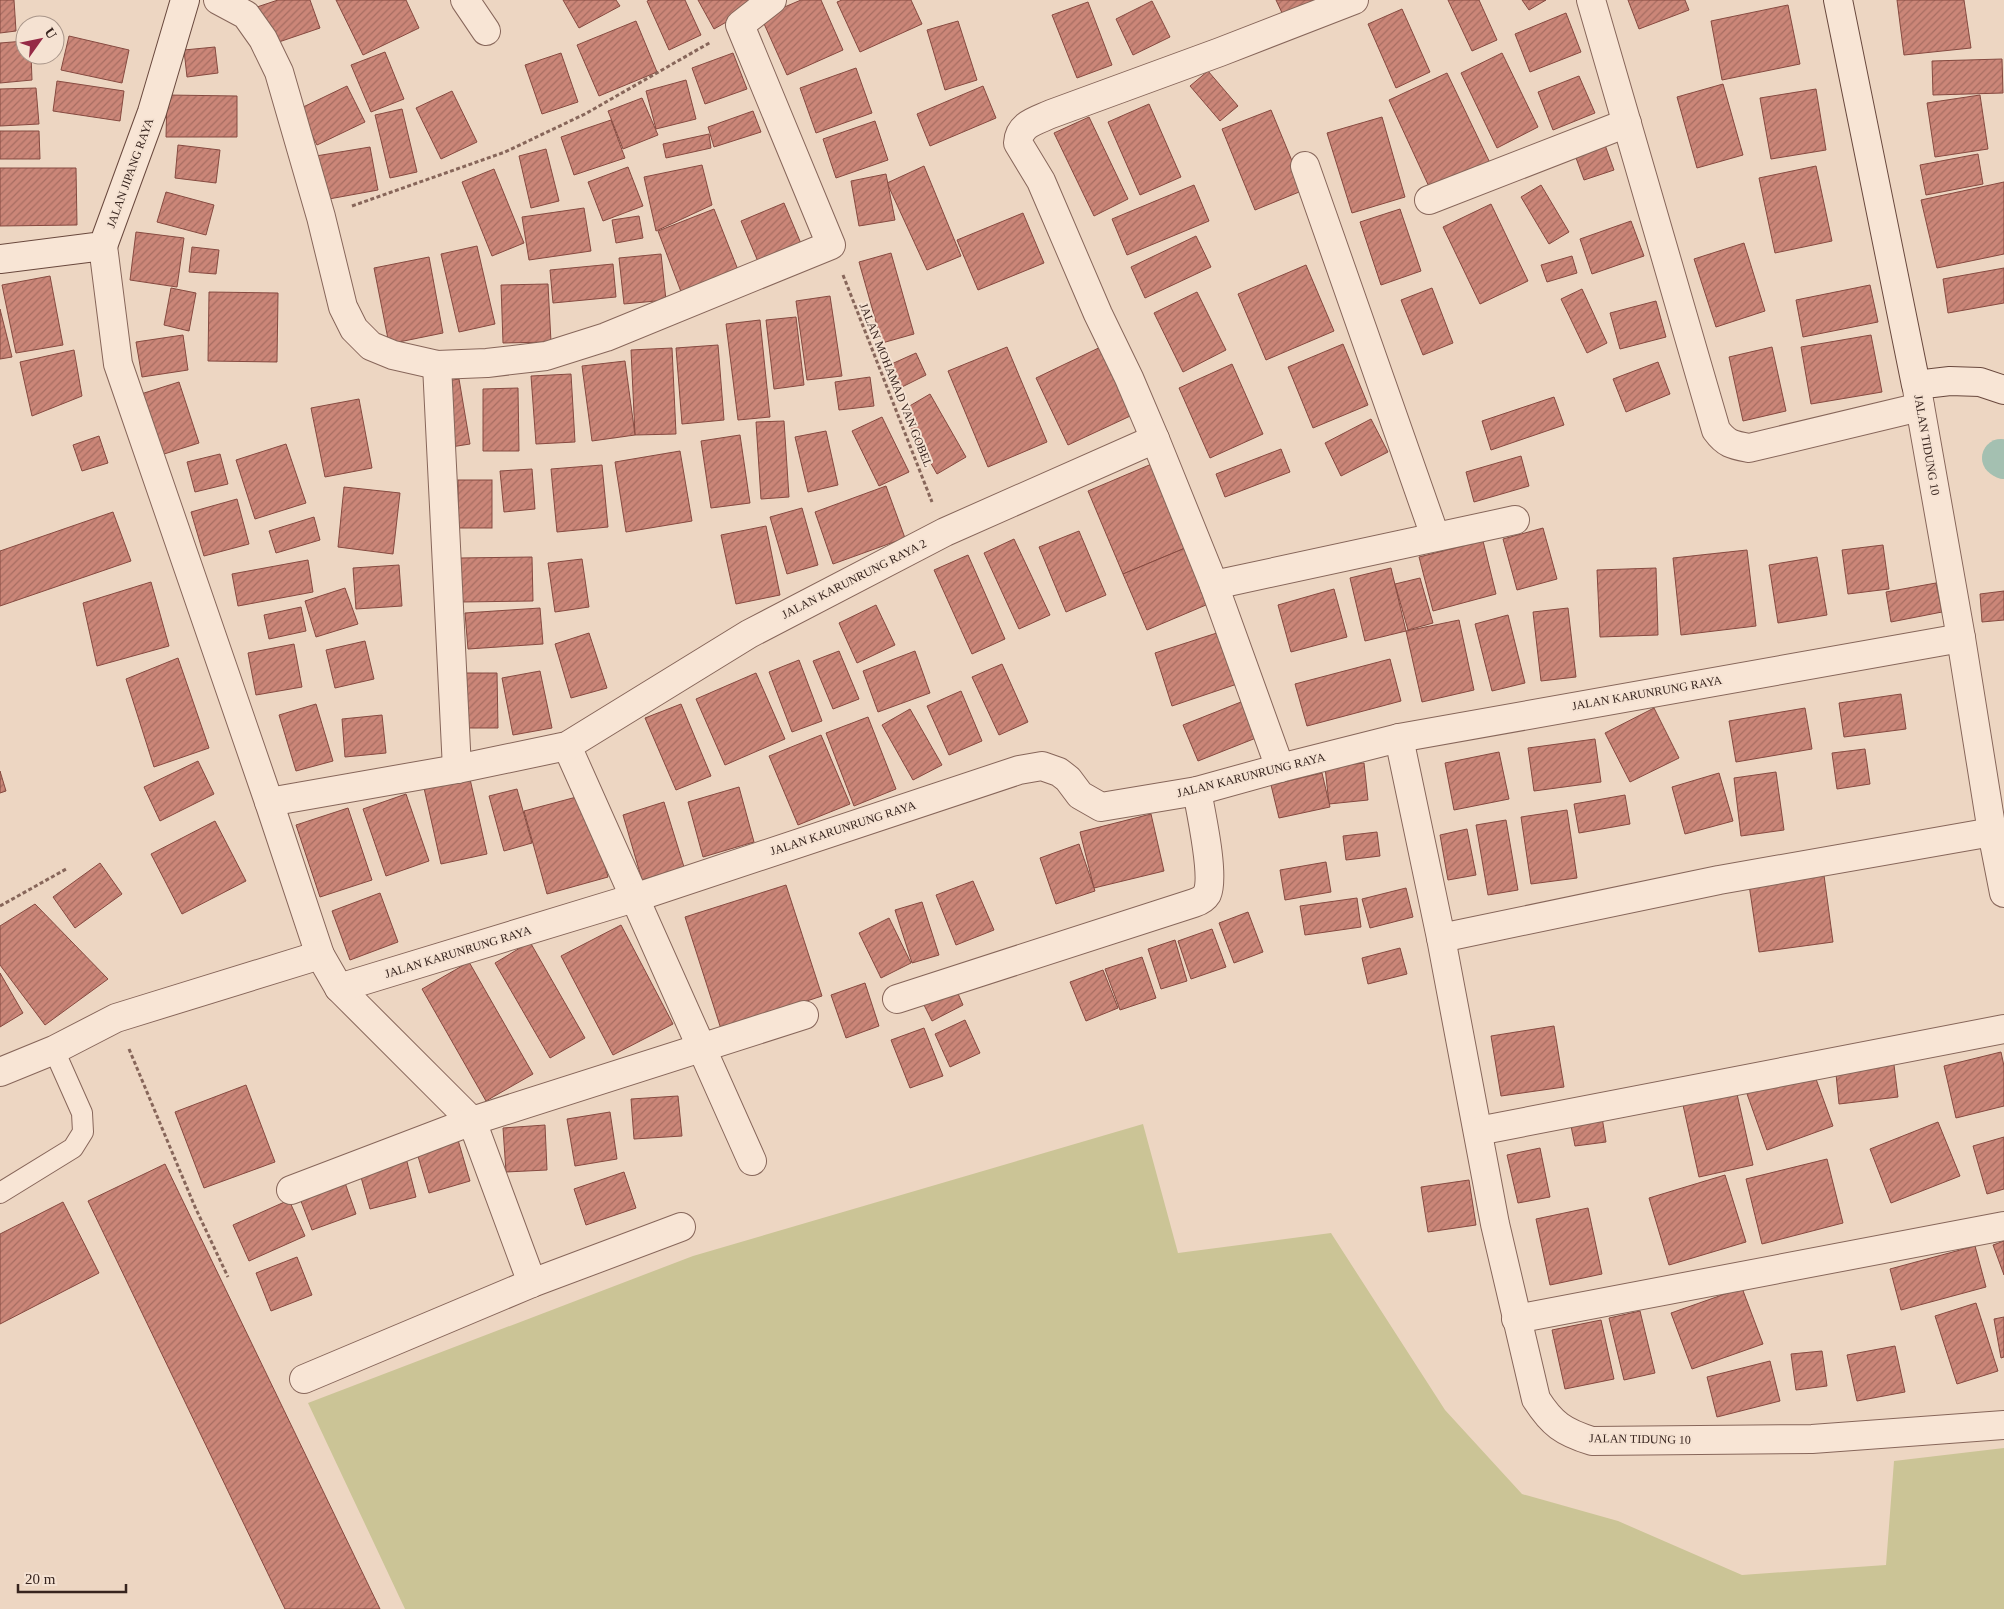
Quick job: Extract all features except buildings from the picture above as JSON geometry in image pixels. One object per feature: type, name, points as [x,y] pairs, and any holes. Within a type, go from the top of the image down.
[{"type":"street","name":"JALAN JIPANG RAYA","points":[[103,246],[152,112],[185,0]]},
{"type":"street","points":[[218,0],[246,15],[263,39],[278,72],[320,217],[343,307],[354,329],[371,346],[393,355],[437,365],[487,363],[546,356],[606,337],[831,244],[740,25],[772,0]]},
{"type":"street","points":[[466,0],[486,31]]},
{"type":"street","points":[[1280,768],[1214,586],[1155,439],[1041,182],[1018,143],[1020,132],[1024,126],[1051,114],[1354,0]]},
{"type":"street","points":[[1591,0],[1716,430],[1723,440],[1733,445],[1749,448],[1918,396],[1950,381],[1980,382],[2004,390]]},
{"type":"street","name":"JALAN TIDUNG 10","points":[[1838,0],[1918,396],[2004,893]]},
{"type":"street","points":[[1429,200],[1626,123]]},
{"type":"street","points":[[1305,166],[1435,536]]},
{"type":"street","points":[[0,259],[103,246],[118,364],[320,955],[339,988],[472,1121],[532,1283]]},
{"type":"street","points":[[437,365],[456,770]]},
{"type":"street","name":"JALAN KARUNRUNG RAYA 2","points":[[269,802],[456,770],[567,746],[749,634],[944,532],[1155,439]]},
{"type":"street","points":[[1214,586],[1435,536],[1515,520]]},
{"type":"street","name":"JALAN KARUNRUNG RAYA","points":[[339,988],[634,898],[1019,770],[1042,766],[1059,772],[1068,779],[1080,795],[1101,807],[1197,791],[1399,738],[1961,638]]},
{"type":"street","name":"JALAN TIDUNG 10","points":[[1399,738],[1441,938],[1516,1319],[1536,1399],[1545,1414],[1557,1426],[1573,1435],[1592,1440],[1812,1439],[2004,1425]]},
{"type":"street","points":[[567,746],[752,1161]]},
{"type":"street","points":[[896,999],[1204,899],[1208,892],[1210,877],[1197,791]]},
{"type":"street","points":[[1441,938],[1719,880],[1992,832]]},
{"type":"street","points":[[0,1072],[54,1050],[116,1018],[320,955]]},
{"type":"street","points":[[291,1190],[472,1121],[804,1015]]},
{"type":"street","points":[[1478,1131],[2004,1029]]},
{"type":"street","points":[[1516,1319],[2004,1226]]},
{"type":"street","points":[[304,1378],[532,1283],[681,1227]]},
{"type":"lane","points":[[0,1193],[72,1148],[83,1132],[82,1113],[54,1050]]},
{"type":"path","points":[[320,217],[505,152],[585,114],[740,25]]},
{"type":"path","name":"JALAN MOHAMAD VAN GOBEL","points":[[831,244],[944,532]]},
{"type":"path","points":[[0,906],[68,868]]},
{"type":"path","points":[[116,1018],[195,1207],[228,1277]]},
{"type":"shaded area","points":[[1143,1124],[1178,1253],[1331,1233],[1445,1410],[1522,1494],[1618,1521],[1742,1575],[1886,1565],[1894,1461],[2004,1448],[2004,1609],[405,1609],[308,1403],[693,1256]]}]
